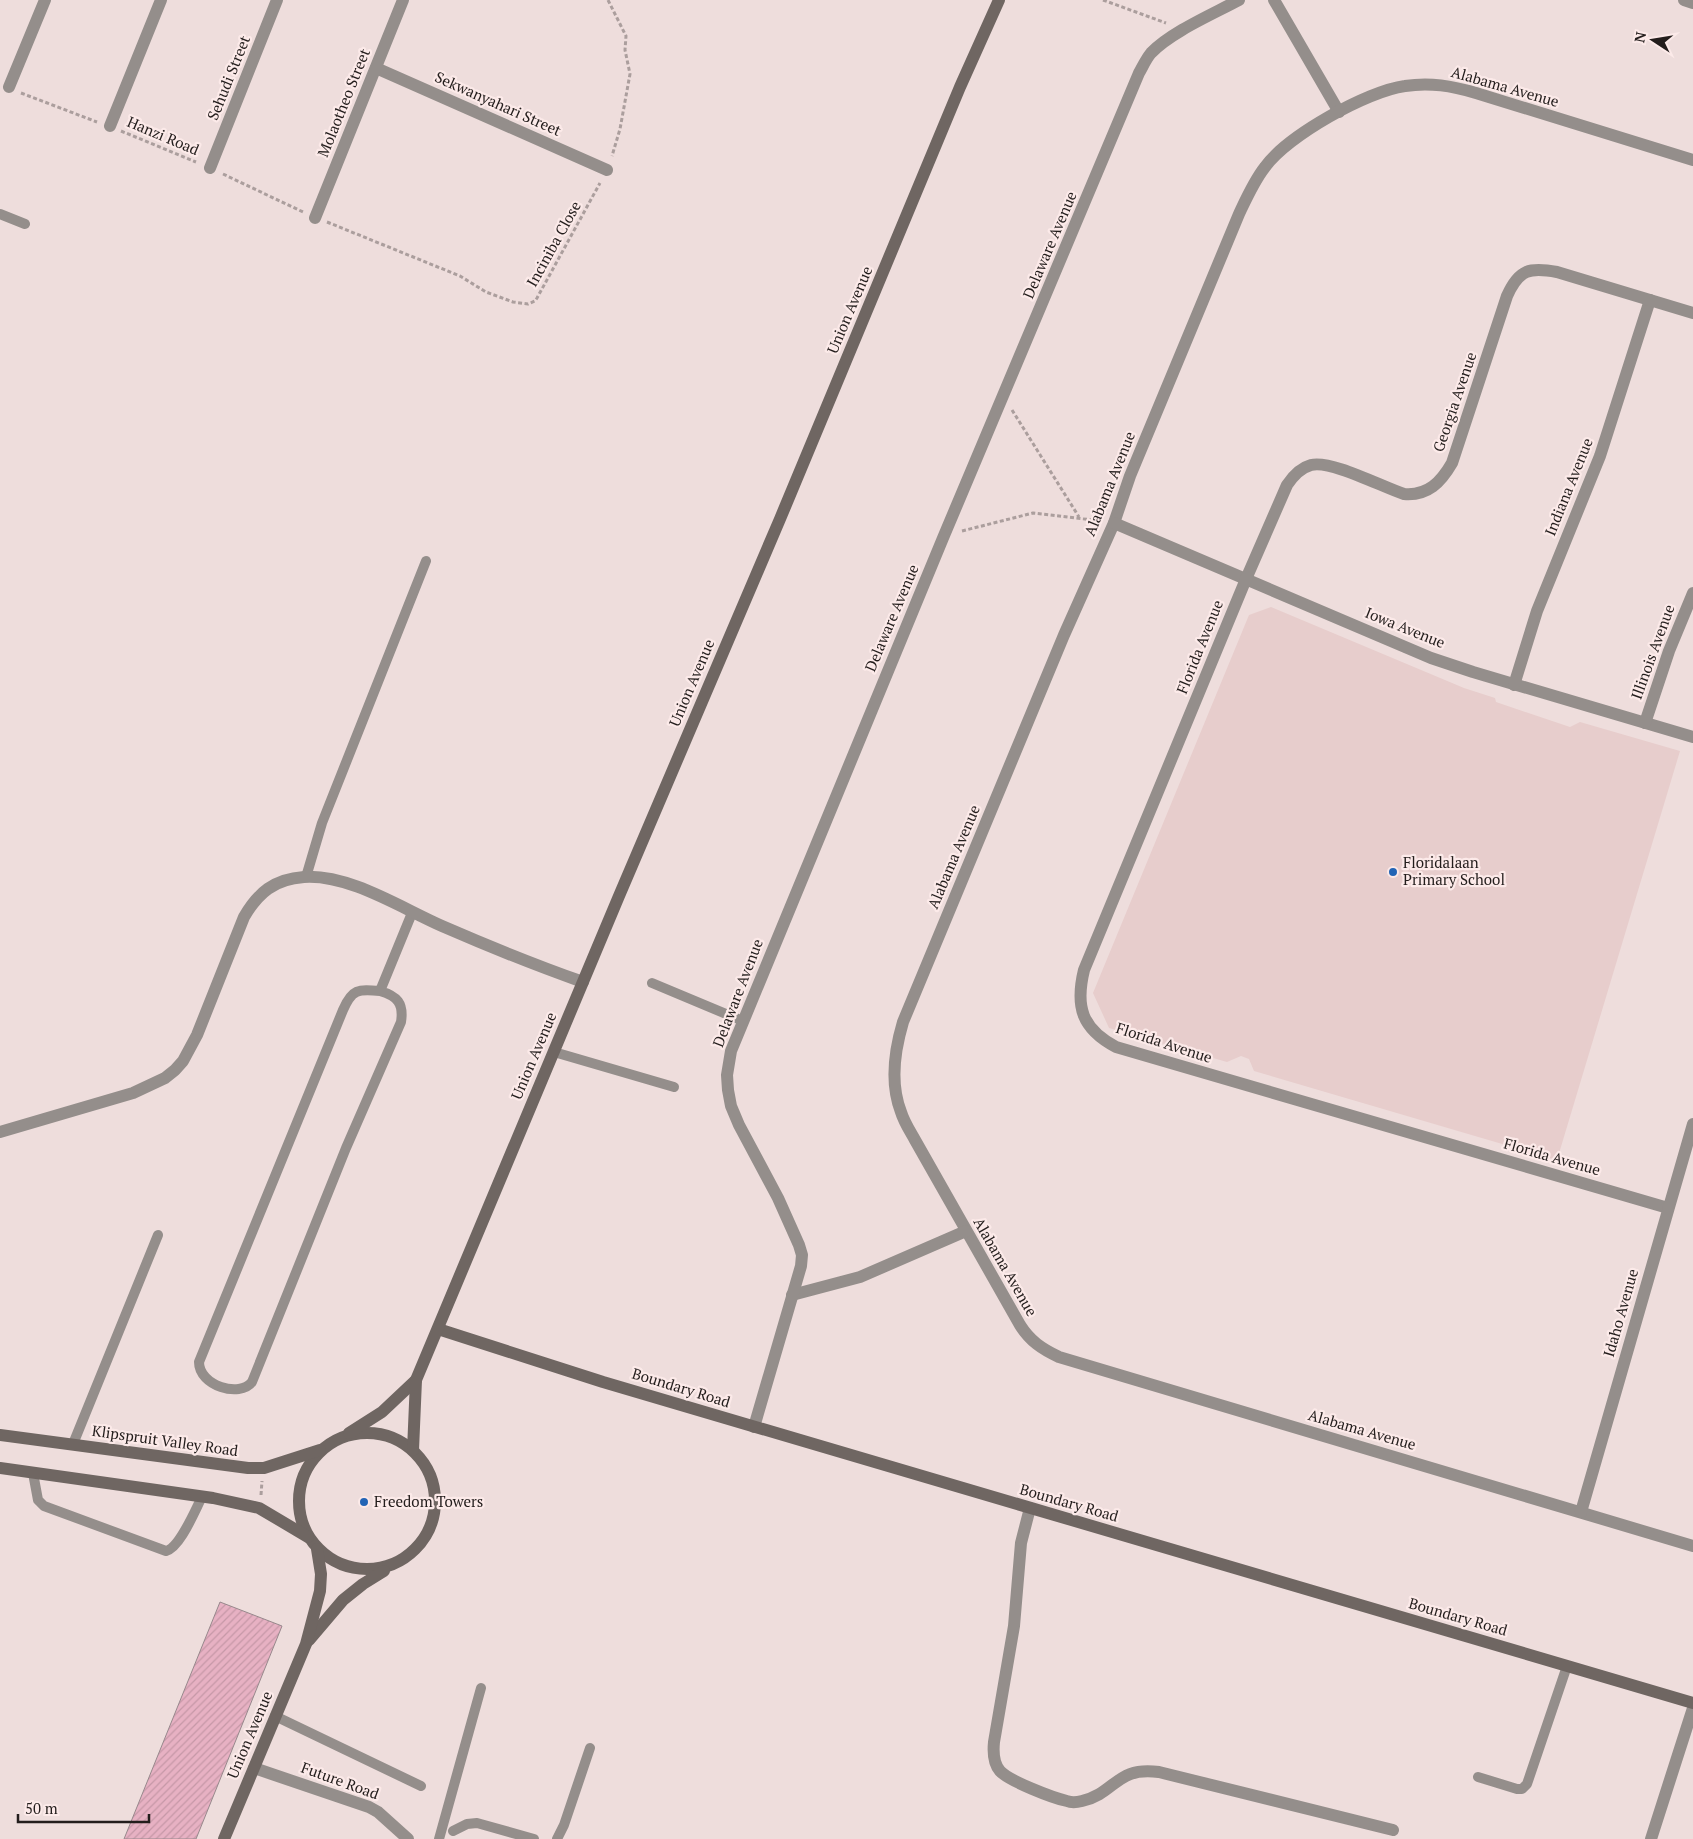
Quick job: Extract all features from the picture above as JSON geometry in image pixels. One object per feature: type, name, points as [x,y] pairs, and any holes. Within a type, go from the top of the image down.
[{"type":"street","points":[[9,87],[46,0]]},
{"type":"street","points":[[110,126],[161,0]]},
{"type":"street","name":"Sehudi Street","points":[[210,168],[277,0]]},
{"type":"street","name":"Molaotheo Street","points":[[315,218],[403,0]]},
{"type":"street","name":"Union Avenue","points":[[413,1450],[416,1380],[780,519],[960,87],[999,0]]},
{"type":"street","name":"Delaware Avenue","points":[[754,1427],[802,1266],[802,1256],[778,1198],[739,1126],[731,1106],[727,1075],[731,1051],[943,538],[1139,73],[1152,53],[1182,31],[1239,0]]},
{"type":"street","points":[[1274,0],[1339,112]]},
{"type":"street","points":[[1684,0],[1693,3]]},
{"type":"street","name":"Sekwanyahari Street","points":[[376,68],[607,170]]},
{"type":"street","name":"Alabama Avenue","points":[[1693,160],[1452,86],[1432,84],[1403,86],[1370,97],[1339,112],[1293,140],[1265,166],[1252,185],[1239,214],[1134,467],[1114,523],[903,1022],[899,1036],[896,1073],[900,1112],[966,1231],[1028,1336],[1038,1346],[1059,1357],[1693,1546]]},
{"type":"street","name":"Georgia Avenue","points":[[1246,579],[1287,485],[1294,475],[1309,465],[1327,465],[1396,491],[1414,495],[1431,489],[1439,481],[1446,473],[1456,451],[1507,296],[1518,277],[1532,270],[1543,269],[1693,313]]},
{"type":"street","name":"Indiana Avenue","points":[[1514,685],[1537,611],[1600,456],[1650,300]]},
{"type":"street","name":"Iowa Avenue","points":[[1114,523],[1431,658],[1514,685],[1693,738]]},
{"type":"street","name":"Florida Avenue","points":[[1246,579],[1084,970],[1080,988],[1081,1006],[1092,1031],[1101,1039],[1116,1047],[1668,1208]]},
{"type":"street","name":"Illinois Avenue","points":[[1645,723],[1669,651],[1693,593]]},
{"type":"street","points":[[0,1132],[133,1093],[151,1086],[175,1070],[190,1049],[244,918],[254,900],[266,889],[292,878],[306,877],[346,883],[485,945],[583,982]]},
{"type":"street","name":"Idaho Avenue","points":[[1581,1512],[1693,1124]]},
{"type":"street","points":[[792,1295],[860,1277],[966,1231]]},
{"type":"street","name":"Boundary Road","points":[[438,1329],[603,1382],[754,1427],[1693,1703]]},
{"type":"street","name":"Union Avenue","points":[[343,1437],[382,1412],[416,1380]]},
{"type":"street","points":[[361,1432],[380,1433],[398,1439],[413,1450],[428,1468],[436,1491],[435,1514],[426,1537],[411,1555],[390,1566],[371,1570],[352,1569],[333,1561],[318,1549],[308,1537],[301,1519],[300,1490],[310,1463],[323,1449],[343,1437],[361,1432]]},
{"type":"street","name":"Klipspruit Valley Road","points":[[0,1434],[248,1468],[264,1468],[323,1449]]},
{"type":"street","points":[[0,1468],[202,1496],[259,1508],[308,1537]]},
{"type":"street","points":[[1030,1508],[1021,1543],[1014,1626],[994,1742],[993,1754],[1000,1771],[1016,1781],[1057,1799],[1070,1802],[1090,1799],[1102,1793],[1128,1774],[1139,1771],[1159,1772],[1394,1830]]},
{"type":"street","name":"Union Avenue","points":[[224,1839],[306,1644],[320,1591],[321,1574],[318,1549]]},
{"type":"street","name":"Union Avenue","points":[[306,1644],[343,1600],[390,1566]]},
{"type":"street","points":[[1651,1839],[1693,1708]]},
{"type":"street","name":"Future Road","points":[[254,1768],[369,1807],[378,1812],[408,1839]]},
{"type":"lane","points":[[0,214],[25,224]]},
{"type":"lane","points":[[306,877],[322,823],[426,561]]},
{"type":"lane","points":[[380,992],[412,913]]},
{"type":"lane","points":[[652,983],[743,1021]]},
{"type":"lane","points":[[360,990],[380,992],[396,998],[402,1013],[401,1022],[343,1157],[252,1382],[249,1386],[242,1388],[228,1389],[216,1386],[202,1374],[199,1362],[343,1010],[349,998],[355,992],[360,990]]},
{"type":"lane","points":[[554,1052],[674,1087]]},
{"type":"lane","points":[[73,1444],[158,1236]]},
{"type":"lane","points":[[33,1473],[38,1500],[44,1506],[166,1551],[172,1550],[179,1541],[202,1496]]},
{"type":"lane","points":[[1478,1777],[1517,1789],[1522,1789],[1527,1784],[1566,1666]]},
{"type":"lane","points":[[439,1839],[482,1688]]},
{"type":"lane","points":[[275,1716],[421,1786]]},
{"type":"lane","points":[[557,1839],[564,1826],[590,1748]]},
{"type":"lane","points":[[444,1822],[462,1839]]},
{"type":"lane","points":[[453,1831],[468,1824],[476,1823],[534,1839]]},
{"type":"path","name":"Inciniba Close","points":[[315,218],[460,276],[486,292],[513,302],[528,304],[535,301],[607,170],[620,129],[630,74],[625,50],[626,36],[608,0]]},
{"type":"path","points":[[1103,0],[1154,18],[1182,31]]},
{"type":"path","name":"Hanzi Road","points":[[9,87],[33,98],[110,126],[210,168],[315,218]]},
{"type":"path","points":[[1004,397],[1079,517]]},
{"type":"path","points":[[943,538],[974,527],[1033,512],[1114,523]]},
{"type":"path","points":[[259,1508],[264,1468]]},
{"type":"shaded area","name":"Floridalaan Primary School","points":[[1271,607],[1464,688],[1495,698],[1496,702],[1570,727],[1580,722],[1680,751],[1557,1160],[1254,1071],[1249,1059],[1241,1056],[1227,1062],[1109,1028],[1093,993],[1249,615]]},
{"type":"building","points":[[220,1602],[282,1626],[196,1839],[124,1839]]},
{"type":"place","name":"Floridalaan Primary School","points":[[1393,872]]},
{"type":"place","name":"Freedom Towers","points":[[364,1502]]}]
